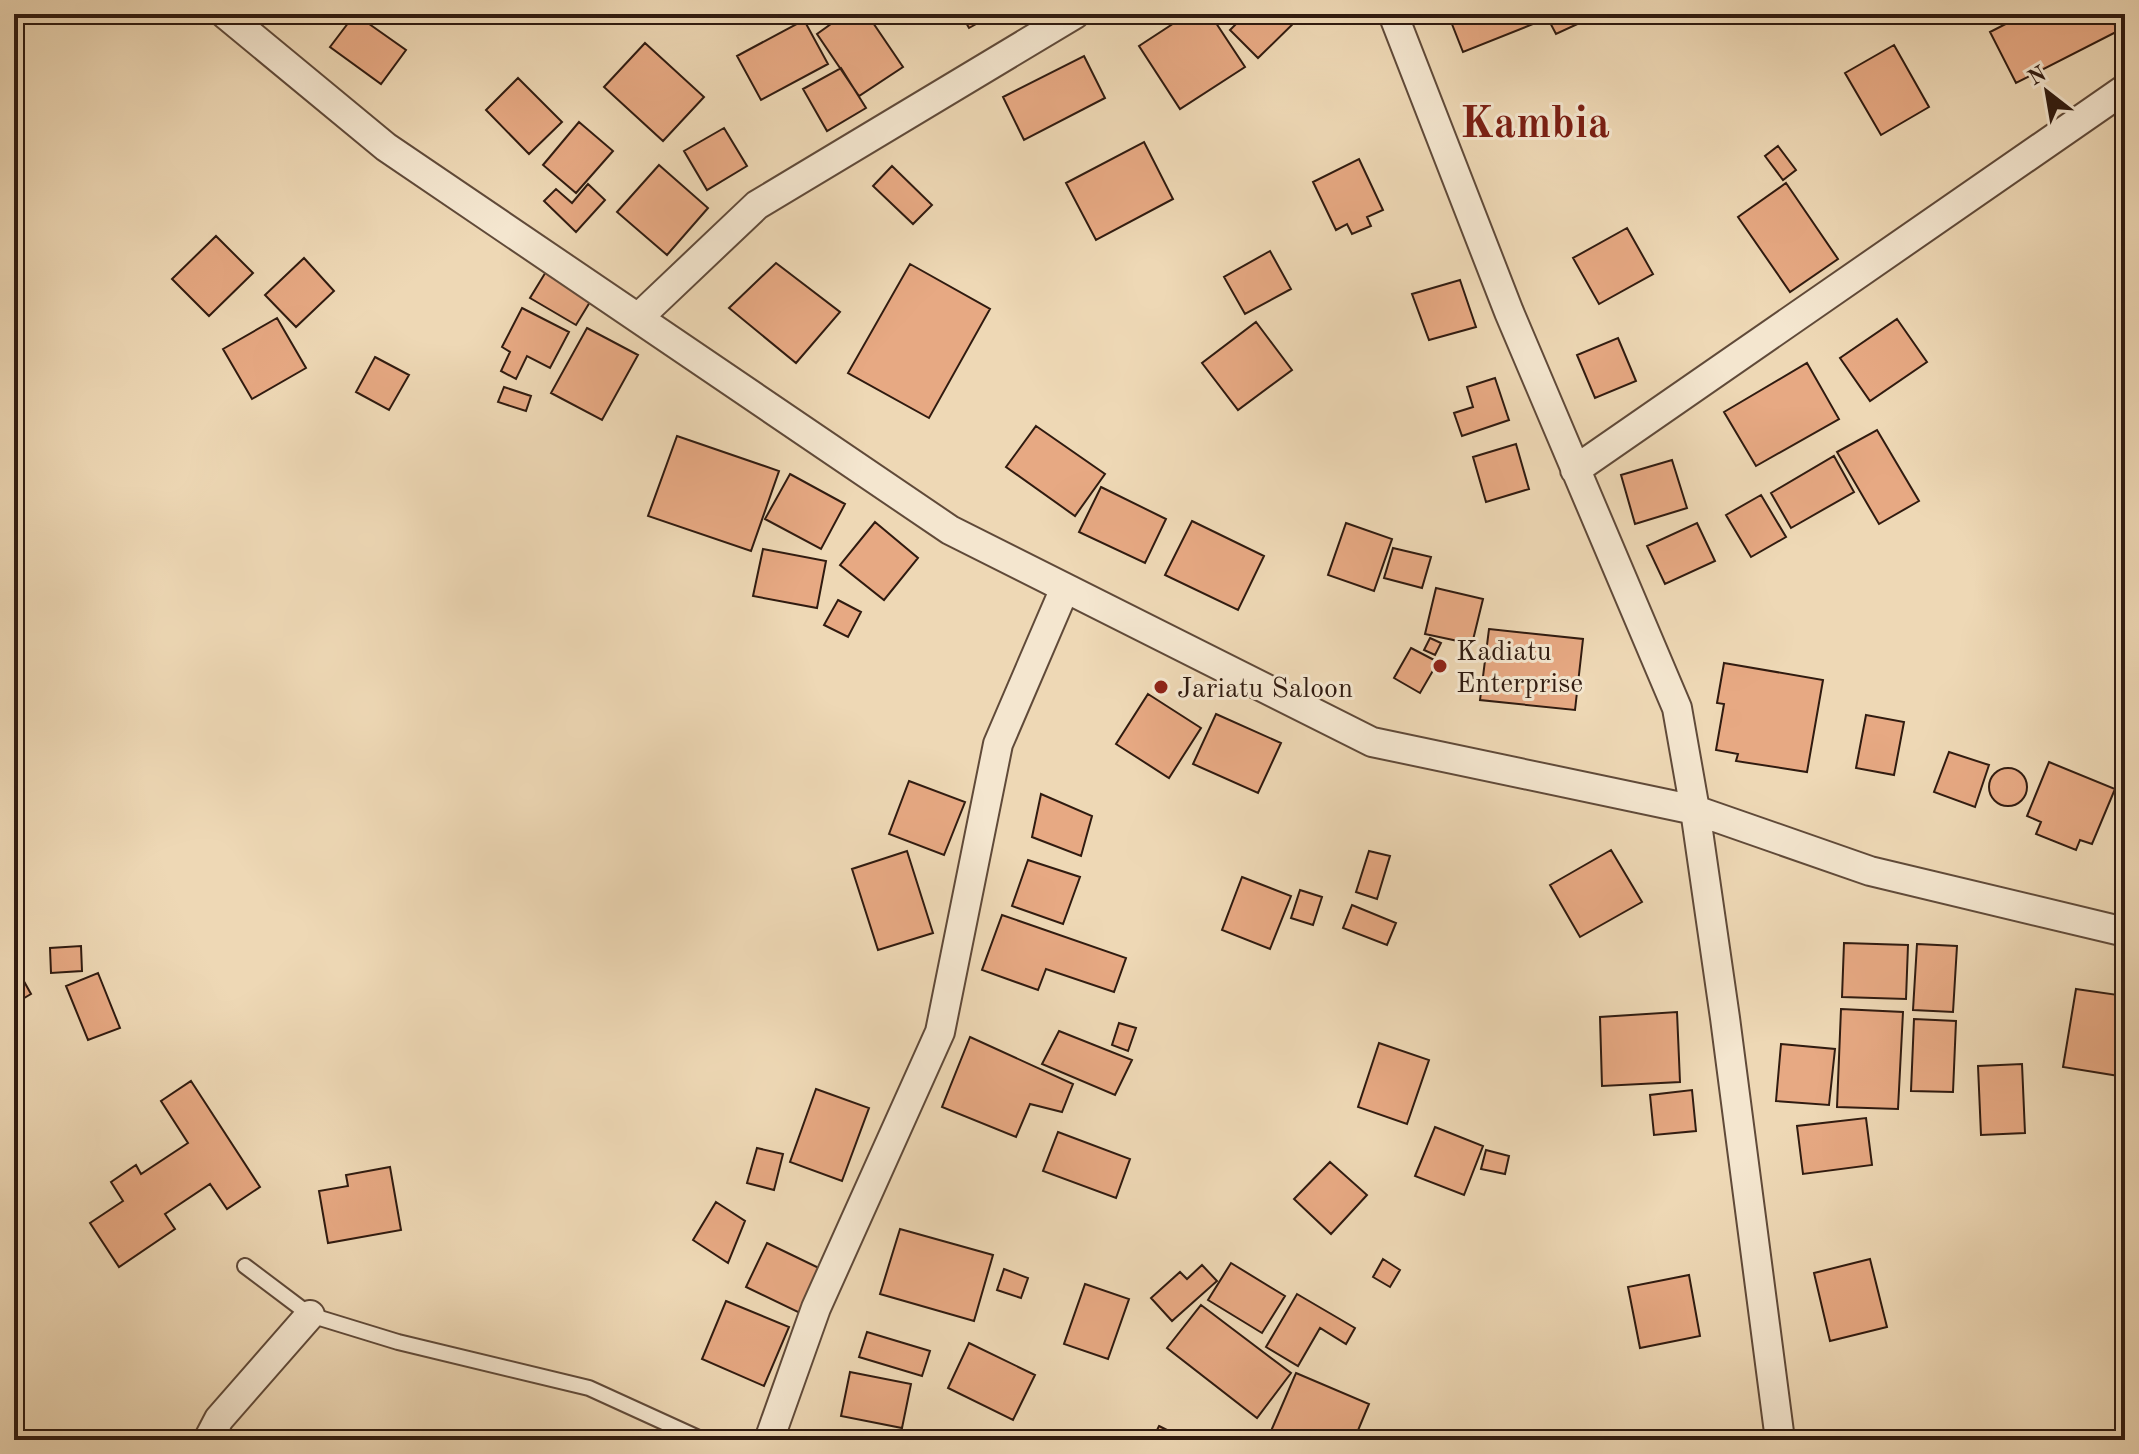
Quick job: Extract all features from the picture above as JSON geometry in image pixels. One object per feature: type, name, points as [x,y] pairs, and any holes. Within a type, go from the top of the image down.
[{"type":"street","points":[[225,14],[386,147],[950,530],[1372,742],[1695,810],[1870,871],[2125,932]]},
{"type":"street","points":[[638,318],[757,205],[1075,14]]},
{"type":"street","points":[[1393,14],[1509,312],[1677,708],[1695,810],[1780,1440]]},
{"type":"street","points":[[1575,470],[2125,89]]},
{"type":"street","points":[[769,1440],[816,1308],[940,1032],[998,744],[1065,588]]},
{"type":"street","points":[[208,1440],[219,1419],[310,1315]]},
{"type":"lane","points":[[245,1266],[310,1315],[398,1342],[589,1388],[703,1440]]},
{"type":"building","points":[[355,14],[406,50],[381,84],[330,47]]},
{"type":"building","points":[[845,14],[867,14],[903,67],[859,96],[817,34]]},
{"type":"building","points":[[961,14],[994,14],[969,28]]},
{"type":"building","points":[[1188,14],[1210,14],[1245,67],[1180,109],[1139,46]]},
{"type":"building","points":[[1246,14],[1301,16],[1258,58],[1230,30]]},
{"type":"building","points":[[1448,14],[1535,14],[1538,22],[1463,52]]},
{"type":"building","points":[[1580,14],[1584,21],[1556,34],[1546,15]]},
{"type":"building","points":[[2025,14],[2109,14],[2118,31],[2016,83],[1990,32]]},
{"type":"building","points":[[804,20],[828,64],[761,100],[737,56]]},
{"type":"building","points":[[645,43],[704,97],[663,141],[604,87]]},
{"type":"building","points":[[1894,45],[1929,107],[1881,135],[1845,73]]},
{"type":"building","points":[[1084,56],[1105,98],[1024,140],[1003,97]]},
{"type":"building","points":[[841,68],[866,108],[827,131],[803,89]]},
{"type":"building","points":[[518,78],[562,122],[529,154],[486,110]]},
{"type":"building","points":[[579,122],[613,151],[576,193],[543,165]]},
{"type":"building","points":[[724,128],[747,166],[707,190],[684,151]]},
{"type":"building","points":[[1144,142],[1173,199],[1096,240],[1066,183]]},
{"type":"building","points":[[1778,146],[1796,170],[1783,180],[1765,156]]},
{"type":"building","points":[[1359,159],[1383,210],[1367,217],[1371,226],[1352,234],[1347,224],[1336,230],[1313,182]]},
{"type":"building","points":[[659,165],[708,208],[667,255],[617,212]]},
{"type":"building","points":[[892,166],[932,205],[913,224],[873,186]]},
{"type":"building","points":[[1786,183],[1838,259],[1790,292],[1738,217]]},
{"type":"building","points":[[588,184],[605,200],[576,232],[544,201],[556,189],[572,203]]},
{"type":"building","points":[[1627,228],[1653,274],[1599,304],[1573,258]]},
{"type":"building","points":[[216,236],[253,273],[209,316],[172,279]]},
{"type":"building","points":[[1270,251],[1291,289],[1245,314],[1224,277]]},
{"type":"building","points":[[304,258],[334,291],[296,327],[265,295]]},
{"type":"building","points":[[776,263],[840,312],[796,363],[729,308]]},
{"type":"building","points":[[910,264],[990,309],[929,418],[848,373]]},
{"type":"building","points":[[547,270],[593,297],[576,325],[530,298]]},
{"type":"building","points":[[1460,280],[1476,327],[1429,340],[1412,294]]},
{"type":"building","points":[[522,308],[569,332],[550,368],[527,356],[516,379],[501,371],[510,352],[502,347]]},
{"type":"building","points":[[277,318],[306,368],[252,399],[223,349]]},
{"type":"building","points":[[1897,319],[1927,362],[1870,401],[1840,358]]},
{"type":"building","points":[[1256,322],[1292,370],[1238,410],[1202,363]]},
{"type":"building","points":[[587,328],[638,355],[602,420],[551,393]]},
{"type":"building","points":[[1618,338],[1636,381],[1595,398],[1577,355]]},
{"type":"building","points":[[375,357],[409,375],[389,410],[356,392]]},
{"type":"building","points":[[1807,363],[1839,419],[1756,466],[1724,412]]},
{"type":"building","points":[[1495,378],[1509,420],[1462,436],[1454,413],[1473,407],[1467,387]]},
{"type":"building","points":[[504,387],[531,396],[526,411],[498,402]]},
{"type":"building","points":[[1036,426],[1105,474],[1075,516],[1006,467]]},
{"type":"building","points":[[1877,430],[1919,501],[1879,524],[1837,452]]},
{"type":"building","points":[[677,436],[779,471],[751,551],[648,516]]},
{"type":"building","points":[[1516,444],[1529,489],[1486,502],[1473,457]]},
{"type":"building","points":[[1834,456],[1854,492],[1791,528],[1771,493]]},
{"type":"building","points":[[1672,460],[1687,508],[1635,524],[1621,475]]},
{"type":"building","points":[[790,474],[845,504],[821,549],[765,519]]},
{"type":"building","points":[[1101,487],[1166,519],[1145,563],[1079,532]]},
{"type":"building","points":[[1761,495],[1786,537],[1751,557],[1726,515]]},
{"type":"building","points":[[1192,521],[1264,556],[1238,610],[1165,575]]},
{"type":"building","points":[[875,522],[918,558],[884,600],[840,565]]},
{"type":"building","points":[[1346,523],[1392,539],[1374,591],[1328,575]]},
{"type":"building","points":[[1697,523],[1715,561],[1665,584],[1647,546]]},
{"type":"building","points":[[1393,548],[1431,557],[1422,588],[1384,578]]},
{"type":"building","points":[[763,549],[826,561],[817,608],[753,596]]},
{"type":"building","points":[[1436,588],[1483,599],[1472,644],[1425,634]]},
{"type":"building","points":[[838,600],[861,612],[848,637],[824,625]]},
{"type":"building","points":[[1489,629],[1583,639],[1575,710],[1480,700]]},
{"type":"building","points":[[1430,638],[1441,643],[1435,655],[1424,650]]},
{"type":"building","points":[[1411,648],[1438,662],[1420,693],[1394,678]]},
{"type":"building","points":[[1724,663],[1823,680],[1807,772],[1736,761],[1738,754],[1716,750],[1724,704],[1717,703]]},
{"type":"building","points":[[1148,694],[1201,728],[1169,778],[1116,744]]},
{"type":"building","points":[[1216,714],[1281,743],[1258,793],[1193,764]]},
{"type":"building","points":[[1866,715],[1904,722],[1894,775],[1856,768]]},
{"type":"building","points":[[1949,752],[1989,765],[1975,807],[1934,792]]},
{"type":"building","points":[[2049,762],[2115,789],[2092,844],[2080,840],[2076,850],[2036,834],[2041,822],[2027,816]]},
{"type":"building","points":[[2008,768],[2021,774],[2027,787],[2021,800],[2008,806],[1995,800],[1989,787],[1995,774]]},
{"type":"building","points":[[909,781],[965,802],[944,855],[889,834]]},
{"type":"building","points":[[1041,794],[1092,816],[1081,856],[1032,837]]},
{"type":"building","points":[[1611,850],[1642,902],[1580,937],[1550,885]]},
{"type":"building","points":[[907,851],[933,933],[878,950],[852,869]]},
{"type":"building","points":[[1369,851],[1390,856],[1377,899],[1356,892]]},
{"type":"building","points":[[1028,860],[1080,877],[1063,924],[1012,906]]},
{"type":"building","points":[[1242,877],[1291,896],[1270,949],[1222,930]]},
{"type":"building","points":[[1300,890],[1322,897],[1313,925],[1291,918]]},
{"type":"building","points":[[1352,905],[1396,923],[1387,945],[1343,928]]},
{"type":"building","points":[[1002,915],[1126,958],[1114,992],[1046,969],[1038,990],[982,970]]},
{"type":"building","points":[[1844,943],[1908,945],[1906,999],[1842,997]]},
{"type":"building","points":[[1917,944],[1957,946],[1953,1012],[1913,1010]]},
{"type":"building","points":[[81,946],[82,971],[51,973],[50,948]]},
{"type":"building","points":[[98,973],[120,1028],[88,1040],[66,986]]},
{"type":"building","points":[[21,976],[31,994],[14,1004],[14,980]]},
{"type":"building","points":[[2076,989],[2125,996],[2125,1077],[2063,1067]]},
{"type":"building","points":[[1841,1009],[1903,1012],[1898,1109],[1837,1107]]},
{"type":"building","points":[[1677,1012],[1680,1082],[1602,1086],[1600,1017]]},
{"type":"building","points":[[1914,1019],[1956,1021],[1953,1092],[1911,1091]]},
{"type":"building","points":[[1119,1023],[1136,1028],[1128,1051],[1112,1045]]},
{"type":"building","points":[[1059,1031],[1132,1060],[1115,1095],[1042,1064]]},
{"type":"building","points":[[970,1037],[1073,1084],[1062,1112],[1030,1104],[1016,1137],[942,1107]]},
{"type":"building","points":[[1379,1043],[1429,1060],[1407,1124],[1358,1107]]},
{"type":"building","points":[[1781,1044],[1835,1049],[1829,1105],[1776,1101]]},
{"type":"building","points":[[2022,1064],[2025,1133],[1981,1135],[1978,1066]]},
{"type":"building","points":[[191,1081],[260,1187],[227,1209],[210,1184],[165,1214],[175,1229],[119,1267],[90,1223],[123,1201],[111,1182],[136,1165],[141,1174],[188,1143],[161,1101]]},
{"type":"building","points":[[816,1089],[869,1108],[842,1181],[790,1162]]},
{"type":"building","points":[[1692,1090],[1696,1131],[1654,1135],[1650,1095]]},
{"type":"building","points":[[1866,1118],[1872,1165],[1803,1174],[1797,1126]]},
{"type":"building","points":[[1435,1127],[1483,1146],[1464,1195],[1415,1176]]},
{"type":"building","points":[[1058,1132],[1130,1159],[1116,1198],[1043,1171]]},
{"type":"building","points":[[757,1148],[783,1154],[774,1190],[747,1183]]},
{"type":"building","points":[[1486,1150],[1509,1156],[1505,1174],[1481,1169]]},
{"type":"building","points":[[1330,1162],[1367,1195],[1331,1234],[1294,1199]]},
{"type":"building","points":[[390,1167],[401,1230],[328,1243],[319,1191],[348,1186],[346,1175]]},
{"type":"building","points":[[716,1202],[745,1221],[728,1263],[693,1240]]},
{"type":"building","points":[[900,1229],[993,1255],[974,1321],[880,1294]]},
{"type":"building","points":[[767,1243],[821,1269],[800,1313],[746,1287]]},
{"type":"building","points":[[1383,1259],[1400,1270],[1390,1287],[1373,1277]]},
{"type":"building","points":[[1870,1259],[1887,1327],[1830,1341],[1814,1273]]},
{"type":"building","points":[[1231,1263],[1285,1296],[1262,1333],[1208,1300]]},
{"type":"building","points":[[1202,1265],[1217,1281],[1172,1321],[1151,1298],[1180,1272],[1187,1279]]},
{"type":"building","points":[[1004,1269],[1028,1278],[1021,1298],[997,1290]]},
{"type":"building","points":[[1689,1275],[1700,1336],[1640,1348],[1628,1287]]},
{"type":"building","points":[[1085,1284],[1129,1299],[1108,1359],[1064,1344]]},
{"type":"building","points":[[1297,1294],[1355,1328],[1346,1344],[1320,1328],[1298,1366],[1266,1347]]},
{"type":"building","points":[[726,1301],[789,1327],[764,1386],[702,1359]]},
{"type":"building","points":[[1201,1305],[1291,1373],[1257,1418],[1167,1348]]},
{"type":"building","points":[[867,1332],[930,1351],[922,1376],[859,1357]]},
{"type":"building","points":[[969,1343],[1035,1375],[1013,1420],[948,1388]]},
{"type":"building","points":[[850,1372],[911,1384],[902,1428],[841,1416]]},
{"type":"building","points":[[1296,1373],[1369,1404],[1354,1440],[1289,1440],[1271,1431]]},
{"type":"building","points":[[1159,1426],[1187,1440],[1152,1440]]},
{"type":"place","name":"Kadiatu Enterprise","points":[[1440,666]]},
{"type":"place","name":"Jariatu Saloon","points":[[1161,687]]},
{"type":"district","name":"Kambia","points":[[1535,122]]}]
